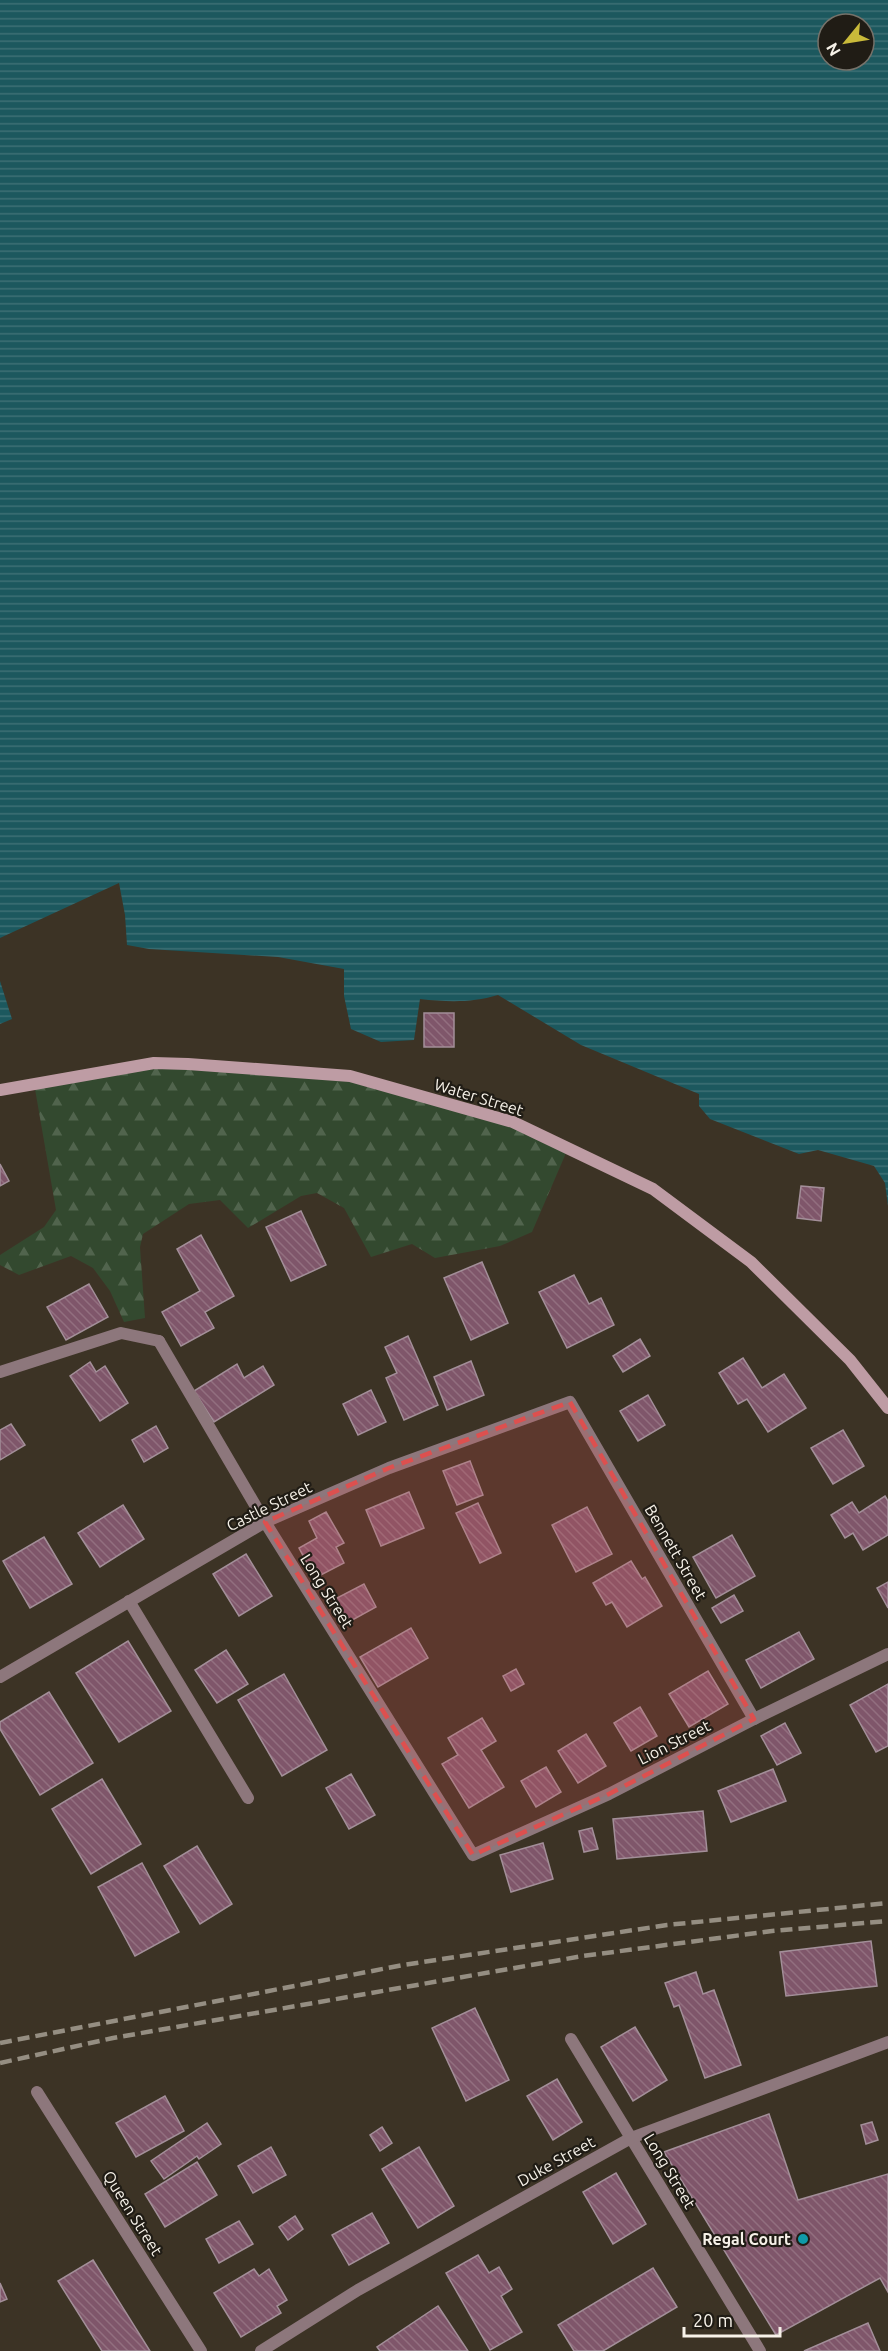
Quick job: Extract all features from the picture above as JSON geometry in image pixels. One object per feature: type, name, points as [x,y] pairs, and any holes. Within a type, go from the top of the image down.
[{"type":"street","name":"Water Street","points":[[0,1090],[154,1063],[188,1064],[350,1076],[513,1122],[653,1189],[751,1262],[850,1360],[888,1408]]},
{"type":"street","name":"Long Street","points":[[0,1372],[121,1333],[159,1341],[265,1522],[473,1855]]},
{"type":"street","name":"Castle Street","points":[[0,1677],[265,1522],[389,1468],[570,1402]]},
{"type":"street","name":"Bennett Street","points":[[570,1402],[754,1719]]},
{"type":"street","points":[[129,1601],[248,1798]]},
{"type":"street","name":"Lion Street","points":[[473,1855],[609,1794],[754,1719],[888,1654]]},
{"type":"street","name":"Long Street","points":[[571,2039],[760,2351]]},
{"type":"street","name":"Duke Street","points":[[261,2351],[358,2290],[631,2138],[888,2042]]},
{"type":"street","name":"Queen Street","points":[[37,2092],[201,2351]]},
{"type":"highlighted area","points":[[570,1402],[754,1719],[609,1794],[473,1855],[265,1522],[389,1468]]},
{"type":"green space","points":[[161,1064],[347,1077],[510,1123],[566,1153],[532,1232],[500,1246],[435,1258],[412,1244],[371,1257],[344,1208],[317,1193],[301,1196],[248,1228],[220,1200],[189,1204],[143,1234],[140,1247],[145,1318],[124,1322],[110,1291],[93,1268],[71,1256],[19,1275],[0,1265],[0,1255],[44,1227],[56,1210],[35,1089]]},
{"type":"water","points":[[0,0],[888,0],[888,1206],[885,1183],[874,1166],[818,1150],[799,1154],[710,1119],[699,1106],[699,1094],[581,1045],[498,995],[459,1001],[420,999],[414,1040],[381,1042],[351,1029],[344,996],[344,969],[278,957],[149,949],[127,945],[125,915],[119,883],[0,938]]},
{"type":"water","points":[[0,981],[12,1019],[0,1024]]},
{"type":"building","points":[[424,1013],[454,1013],[454,1047],[424,1047]]},
{"type":"building","points":[[0,1164],[9,1181],[0,1186]]},
{"type":"building","points":[[801,1186],[824,1188],[821,1221],[797,1218]]},
{"type":"building","points":[[301,1211],[326,1265],[291,1281],[266,1227]]},
{"type":"building","points":[[201,1235],[234,1296],[205,1312],[214,1328],[181,1346],[162,1312],[200,1291],[177,1249]]},
{"type":"building","points":[[482,1262],[508,1323],[471,1340],[444,1278]]},
{"type":"building","points":[[574,1275],[589,1304],[601,1298],[614,1325],[567,1348],[539,1292]]},
{"type":"building","points":[[89,1284],[108,1317],[66,1340],[47,1307]]},
{"type":"building","points":[[408,1336],[438,1405],[404,1420],[386,1378],[397,1373],[385,1347]]},
{"type":"building","points":[[640,1339],[650,1356],[623,1372],[613,1356]]},
{"type":"building","points":[[743,1358],[762,1388],[784,1374],[806,1408],[768,1432],[747,1399],[738,1404],[719,1373]]},
{"type":"building","points":[[471,1361],[484,1395],[447,1410],[434,1377]]},
{"type":"building","points":[[90,1362],[96,1372],[105,1366],[128,1403],[100,1421],[70,1376]]},
{"type":"building","points":[[237,1364],[244,1378],[263,1366],[274,1385],[214,1422],[194,1391]]},
{"type":"building","points":[[371,1390],[386,1422],[358,1435],[343,1404]]},
{"type":"building","points":[[648,1395],[665,1425],[638,1441],[620,1411]]},
{"type":"building","points":[[11,1424],[25,1445],[0,1460],[0,1430]]},
{"type":"building","points":[[156,1426],[168,1448],[144,1462],[132,1440]]},
{"type":"building","points":[[843,1430],[864,1466],[833,1484],[811,1448]]},
{"type":"building","points":[[470,1461],[483,1495],[457,1505],[443,1471]]},
{"type":"building","points":[[409,1492],[424,1528],[381,1546],[366,1510]]},
{"type":"building","points":[[885,1496],[888,1501],[888,1535],[863,1550],[853,1533],[845,1538],[831,1515],[852,1502],[859,1513]]},
{"type":"building","points":[[478,1503],[501,1553],[480,1563],[456,1513]]},
{"type":"building","points":[[123,1505],[144,1539],[100,1567],[78,1533]]},
{"type":"building","points":[[587,1507],[612,1554],[576,1572],[552,1525]]},
{"type":"building","points":[[326,1512],[344,1543],[336,1547],[344,1563],[315,1578],[299,1548],[317,1538],[309,1521]]},
{"type":"building","points":[[732,1535],[755,1576],[716,1598],[693,1557]]},
{"type":"building","points":[[44,1537],[72,1584],[30,1608],[3,1561]]},
{"type":"building","points":[[246,1554],[272,1596],[239,1616],[213,1574]]},
{"type":"building","points":[[631,1561],[642,1579],[645,1577],[662,1606],[627,1627],[612,1602],[606,1605],[593,1583]]},
{"type":"building","points":[[888,1582],[888,1608],[877,1588]]},
{"type":"building","points":[[364,1584],[376,1607],[347,1623],[335,1599]]},
{"type":"building","points":[[734,1595],[743,1611],[721,1623],[712,1608]]},
{"type":"building","points":[[411,1628],[428,1658],[378,1687],[360,1657]]},
{"type":"building","points":[[799,1632],[814,1659],[761,1688],[746,1660]]},
{"type":"building","points":[[128,1641],[171,1711],[119,1742],[76,1673]]},
{"type":"building","points":[[226,1650],[248,1684],[217,1703],[195,1670]]},
{"type":"building","points":[[516,1669],[524,1684],[511,1691],[503,1676]]},
{"type":"building","points":[[708,1671],[728,1704],[689,1727],[669,1694]]},
{"type":"building","points":[[284,1674],[327,1750],[282,1776],[238,1700]]},
{"type":"building","points":[[888,1684],[888,1746],[876,1752],[850,1705]]},
{"type":"building","points":[[49,1692],[93,1763],[40,1795],[0,1729],[0,1722]]},
{"type":"building","points":[[640,1707],[657,1736],[631,1751],[614,1723]]},
{"type":"building","points":[[482,1718],[496,1741],[481,1750],[504,1787],[469,1808],[442,1764],[458,1755],[448,1738]]},
{"type":"building","points":[[785,1723],[801,1753],[777,1765],[761,1736]]},
{"type":"building","points":[[586,1734],[606,1766],[578,1783],[558,1751]]},
{"type":"building","points":[[546,1767],[561,1792],[536,1807],[521,1781]]},
{"type":"building","points":[[773,1769],[786,1801],[731,1822],[718,1791]]},
{"type":"building","points":[[351,1774],[375,1815],[349,1829],[326,1788]]},
{"type":"building","points":[[102,1779],[141,1844],[91,1874],[52,1809]]},
{"type":"building","points":[[703,1811],[707,1851],[617,1859],[613,1819]]},
{"type":"building","points":[[592,1828],[598,1849],[584,1852],[579,1831]]},
{"type":"building","points":[[543,1843],[553,1879],[511,1892],[500,1855]]},
{"type":"building","points":[[197,1846],[232,1904],[200,1924],[164,1866]]},
{"type":"building","points":[[142,1863],[179,1932],[135,1956],[98,1887]]},
{"type":"building","points":[[871,1941],[877,1986],[786,1996],[780,1952]]},
{"type":"building","points":[[696,1972],[703,1994],[714,1990],[741,2065],[705,2078],[679,2005],[674,2007],[665,1983]]},
{"type":"building","points":[[475,2008],[509,2080],[466,2101],[432,2028]]},
{"type":"building","points":[[635,2027],[667,2080],[633,2101],[601,2047]]},
{"type":"building","points":[[557,2079],[582,2122],[553,2140],[527,2096]]},
{"type":"building","points":[[165,2096],[184,2131],[136,2157],[116,2123]]},
{"type":"building","name":"Regal Court","points":[[769,2114],[798,2200],[888,2174],[888,2292],[880,2278],[776,2335],[664,2152]]},
{"type":"building","points":[[872,2122],[878,2140],[866,2144],[861,2125]]},
{"type":"building","points":[[207,2123],[221,2144],[199,2159],[197,2156],[164,2179],[151,2161]]},
{"type":"building","points":[[382,2127],[392,2143],[380,2151],[370,2135]]},
{"type":"building","points":[[271,2147],[286,2175],[253,2193],[238,2166]]},
{"type":"building","points":[[419,2147],[454,2206],[418,2228],[382,2169]]},
{"type":"building","points":[[197,2162],[217,2195],[165,2227],[145,2194]]},
{"type":"building","points":[[616,2173],[646,2224],[613,2244],[583,2192]]},
{"type":"building","points":[[372,2213],[389,2243],[349,2265],[332,2235]]},
{"type":"building","points":[[295,2216],[303,2229],[288,2240],[279,2227]]},
{"type":"building","points":[[239,2221],[253,2244],[219,2263],[206,2239]]},
{"type":"building","points":[[478,2255],[489,2273],[499,2267],[512,2289],[501,2296],[522,2332],[490,2350],[446,2273]]},
{"type":"building","points":[[93,2260],[150,2351],[102,2351],[58,2281]]},
{"type":"building","points":[[653,2268],[677,2307],[603,2351],[574,2351],[558,2325]]},
{"type":"building","points":[[254,2269],[259,2276],[269,2269],[287,2300],[277,2306],[281,2313],[241,2337],[214,2293]]},
{"type":"building","points":[[0,2283],[7,2299],[0,2302]]},
{"type":"building","points":[[438,2306],[468,2351],[380,2351],[377,2347]]},
{"type":"building","points":[[868,2323],[880,2351],[804,2351]]},
{"type":"railway","points":[[0,2043],[403,1965],[667,1925],[888,1903]]},
{"type":"railway","points":[[0,2063],[113,2038],[583,1956],[772,1931],[888,1921]]},
{"type":"place","name":"Regal Court","points":[[803,2239]]}]
